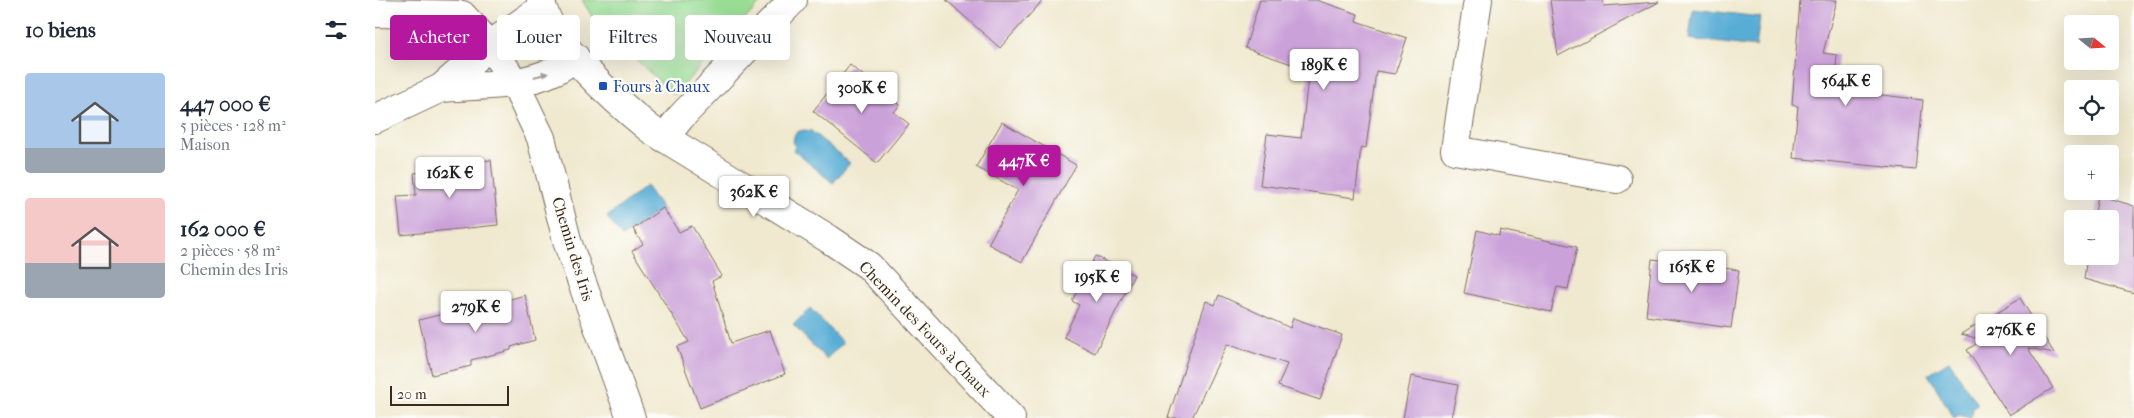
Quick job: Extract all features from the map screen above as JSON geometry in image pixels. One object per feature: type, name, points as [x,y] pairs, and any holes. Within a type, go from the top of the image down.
[{"type":"street","points":[[664,138],[681,117],[793,0]]},
{"type":"street","points":[[1478,0],[1455,150],[1617,179]]},
{"type":"street","points":[[375,119],[441,88],[490,45],[542,4]]},
{"type":"street","name":"Chemin des Iris","points":[[375,13],[463,14],[490,45],[514,82],[541,138],[568,244],[631,418]]},
{"type":"street","points":[[441,88],[514,82],[546,74],[558,69],[571,60]]},
{"type":"street","name":"Chemin des Fours à Chaux","points":[[578,60],[624,108],[664,138],[829,239],[869,266],[1011,418]]},
{"type":"green space","points":[[582,0],[763,0],[749,15],[685,15],[685,60],[707,60],[674,95],[637,60],[675,60],[675,15],[591,15]]},
{"type":"water","points":[[1693,9],[1760,17],[1756,47],[1689,39]]},
{"type":"water","points":[[804,130],[808,132],[810,130],[850,163],[833,183],[793,150],[795,147],[794,136]]},
{"type":"water","points":[[646,186],[662,208],[622,237],[607,217]]},
{"type":"water","points":[[810,308],[843,343],[826,359],[793,325]]},
{"type":"water","points":[[1949,361],[1977,404],[1972,408],[1973,412],[1970,418],[1959,415],[1954,418],[1928,374]]},
{"type":"building","points":[[946,0],[1043,0],[1000,48]]},
{"type":"building","points":[[1260,0],[1316,0],[1358,14],[1356,21],[1407,38],[1395,74],[1376,71],[1366,148],[1361,147],[1355,198],[1260,185],[1267,134],[1301,138],[1309,70],[1245,48]]},
{"type":"building","points":[[1550,0],[1603,0],[1604,6],[1659,2],[1558,56]]},
{"type":"building","points":[[1800,0],[1837,0],[1823,53],[1837,55],[1834,89],[1923,100],[1916,170],[1793,158],[1798,106],[1792,105]]},
{"type":"building","points":[[850,65],[900,105],[894,112],[909,124],[877,163],[813,111]]},
{"type":"building","points":[[1002,122],[1076,165],[1022,262],[988,244],[1018,190],[976,167]]},
{"type":"building","points":[[491,160],[498,225],[401,235],[397,196],[416,195],[414,173],[432,171],[431,165]]},
{"type":"building","points":[[2097,200],[2114,200],[2134,206],[2134,293],[2084,279],[2086,265],[2119,265],[2119,210],[2096,210]]},
{"type":"building","points":[[663,208],[679,232],[692,226],[722,276],[712,281],[731,343],[770,330],[785,374],[700,408],[677,347],[689,342],[632,251],[643,244],[633,229]]},
{"type":"building","points":[[1477,230],[1499,236],[1500,230],[1577,247],[1568,289],[1557,287],[1551,312],[1464,293]]},
{"type":"building","points":[[1095,256],[1134,275],[1095,353],[1064,337],[1079,305],[1072,301]]},
{"type":"building","points":[[1652,259],[1739,270],[1731,328],[1646,316]]},
{"type":"building","points":[[525,295],[535,340],[511,347],[511,350],[471,360],[471,366],[432,375],[419,320]]},
{"type":"building","points":[[1219,295],[1290,328],[1293,318],[1342,335],[1320,400],[1278,386],[1287,364],[1227,344],[1192,418],[1168,418],[1206,301],[1215,305]]},
{"type":"building","points":[[2020,298],[2054,353],[2028,348],[2053,388],[2009,415],[1967,350],[1982,340],[1961,334]]},
{"type":"building","points":[[1411,376],[1458,385],[1451,418],[1403,418]]},
{"type":"place","name":"Fours à Chaux","points":[[603,86]]}]
